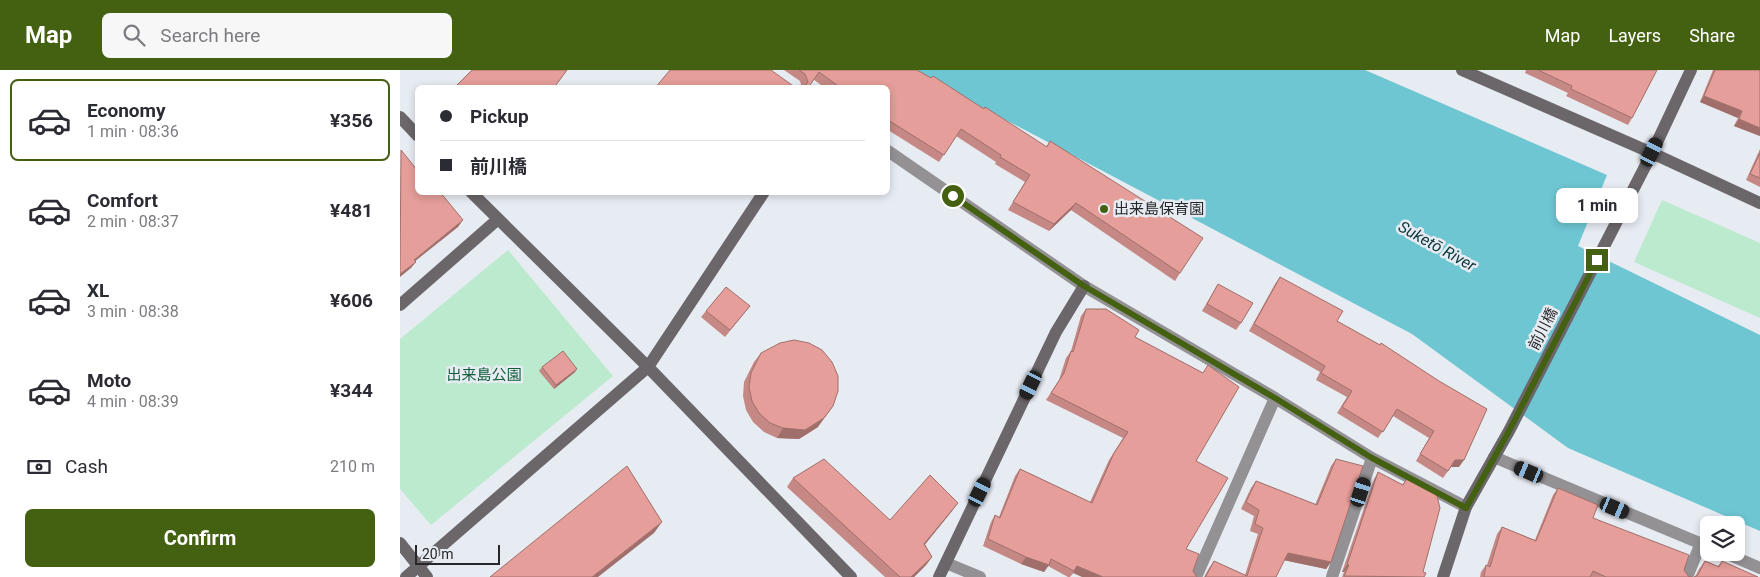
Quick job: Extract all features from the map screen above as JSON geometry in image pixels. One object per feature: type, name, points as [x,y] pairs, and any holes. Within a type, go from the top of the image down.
[{"type":"street","points":[[1462,70],[1652,152],[1760,203]]},
{"type":"street","name":"前川橋","points":[[1443,577],[1466,508],[1509,431],[1606,243],[1691,70]]},
{"type":"street","points":[[400,117],[415,133]]},
{"type":"street","points":[[890,152],[1084,286],[1275,398],[1372,458],[1466,508]]},
{"type":"street","points":[[474,195],[648,367],[851,577]]},
{"type":"street","points":[[406,577],[648,367],[762,195]]},
{"type":"street","points":[[400,305],[497,220]]},
{"type":"street","points":[[939,577],[1056,332],[1084,286]]},
{"type":"street","points":[[1196,577],[1275,398]]},
{"type":"street","points":[[1494,457],[1700,543]]},
{"type":"street","points":[[1332,577],[1372,458]]},
{"type":"street","points":[[400,543],[427,577]]},
{"type":"street","points":[[1687,577],[1700,554]]},
{"type":"street","points":[[1744,561],[1760,568]]},
{"type":"street","points":[[946,563],[980,577]]},
{"type":"green space","points":[[1662,200],[1760,243],[1760,318],[1634,262]]},
{"type":"green space","name":"出来島公園","points":[[508,250],[613,376],[431,525],[400,489],[400,339]]},
{"type":"water","name":"Suketō River","points":[[911,70],[1365,70],[1607,175],[1578,246],[1760,335],[1760,531],[1745,525],[1745,516],[1725,516],[1568,448],[1412,334]]},
{"type":"building","points":[[472,70],[567,70],[556,85],[457,85]]},
{"type":"building","points":[[670,70],[771,70],[792,85],[658,85]]},
{"type":"building","points":[[799,70],[917,70],[931,78],[933,76],[1047,147],[1050,141],[1203,238],[1180,273],[1076,203],[1054,224],[1013,202],[1030,175],[1000,157],[1001,155],[961,129],[944,155],[890,121],[890,85],[837,85],[819,72],[810,85],[806,85],[808,82],[805,74]]},
{"type":"building","points":[[1538,70],[1657,70],[1632,118],[1571,89],[1572,86]]},
{"type":"building","points":[[1715,70],[1760,70],[1760,128],[1739,119],[1742,111],[1704,96]]},
{"type":"building","points":[[401,150],[415,167],[415,195],[442,195],[463,220],[414,260],[416,262],[400,274]]},
{"type":"building","points":[[1760,153],[1760,178],[1750,174]]},
{"type":"building","points":[[1280,277],[1343,311],[1337,321],[1380,345],[1381,343],[1439,381],[1487,409],[1464,460],[1455,460],[1448,471],[1420,454],[1434,431],[1397,409],[1383,432],[1342,407],[1352,391],[1321,373],[1325,366],[1254,324]]},
{"type":"building","points":[[1218,284],[1253,303],[1241,323],[1207,304]]},
{"type":"building","points":[[726,287],[750,306],[730,330],[706,311]]},
{"type":"building","points":[[1086,309],[1106,309],[1139,330],[1135,337],[1203,373],[1208,365],[1239,387],[1196,461],[1228,478],[1186,549],[1199,554],[1193,571],[1197,577],[1103,577],[1077,566],[1074,571],[1051,559],[1049,565],[1026,557],[988,539],[995,515],[1000,518],[1020,469],[1092,503],[1114,453],[1128,432],[1051,393],[1064,373],[1071,351],[1073,352]]},
{"type":"building","points":[[794,340],[809,343],[822,350],[832,362],[838,376],[838,391],[833,406],[824,418],[805,430],[783,428],[770,423],[759,413],[752,401],[749,387],[751,373],[761,353],[780,343]]},
{"type":"building","points":[[563,351],[577,369],[556,385],[542,367]]},
{"type":"building","points":[[824,459],[890,520],[930,475],[958,503],[924,544],[932,557],[911,577],[900,577],[793,478]]},
{"type":"building","points":[[1336,459],[1363,466],[1331,562],[1288,553],[1276,577],[1205,577],[1214,561],[1247,576],[1263,528],[1255,524],[1259,510],[1246,502],[1256,481],[1317,505]]},
{"type":"building","points":[[627,466],[662,522],[592,577],[490,577]]},
{"type":"building","points":[[1378,472],[1403,485],[1408,477],[1436,492],[1440,508],[1423,572],[1426,573],[1424,577],[1344,576]]},
{"type":"building","points":[[1558,488],[1598,505],[1593,518],[1689,555],[1684,570],[1689,577],[1606,577],[1593,571],[1590,577],[1484,577],[1486,565],[1490,567],[1502,527],[1536,541]]},
{"type":"building","points":[[1705,561],[1719,567],[1722,561],[1758,577],[1694,577],[1698,575]]},
{"type":"place","name":"出来島保育園","points":[[1104,209]]},
{"type":"route","points":[[953,196],[1084,286],[1275,398],[1372,458],[1466,508],[1509,431],[1597,260]]}]
